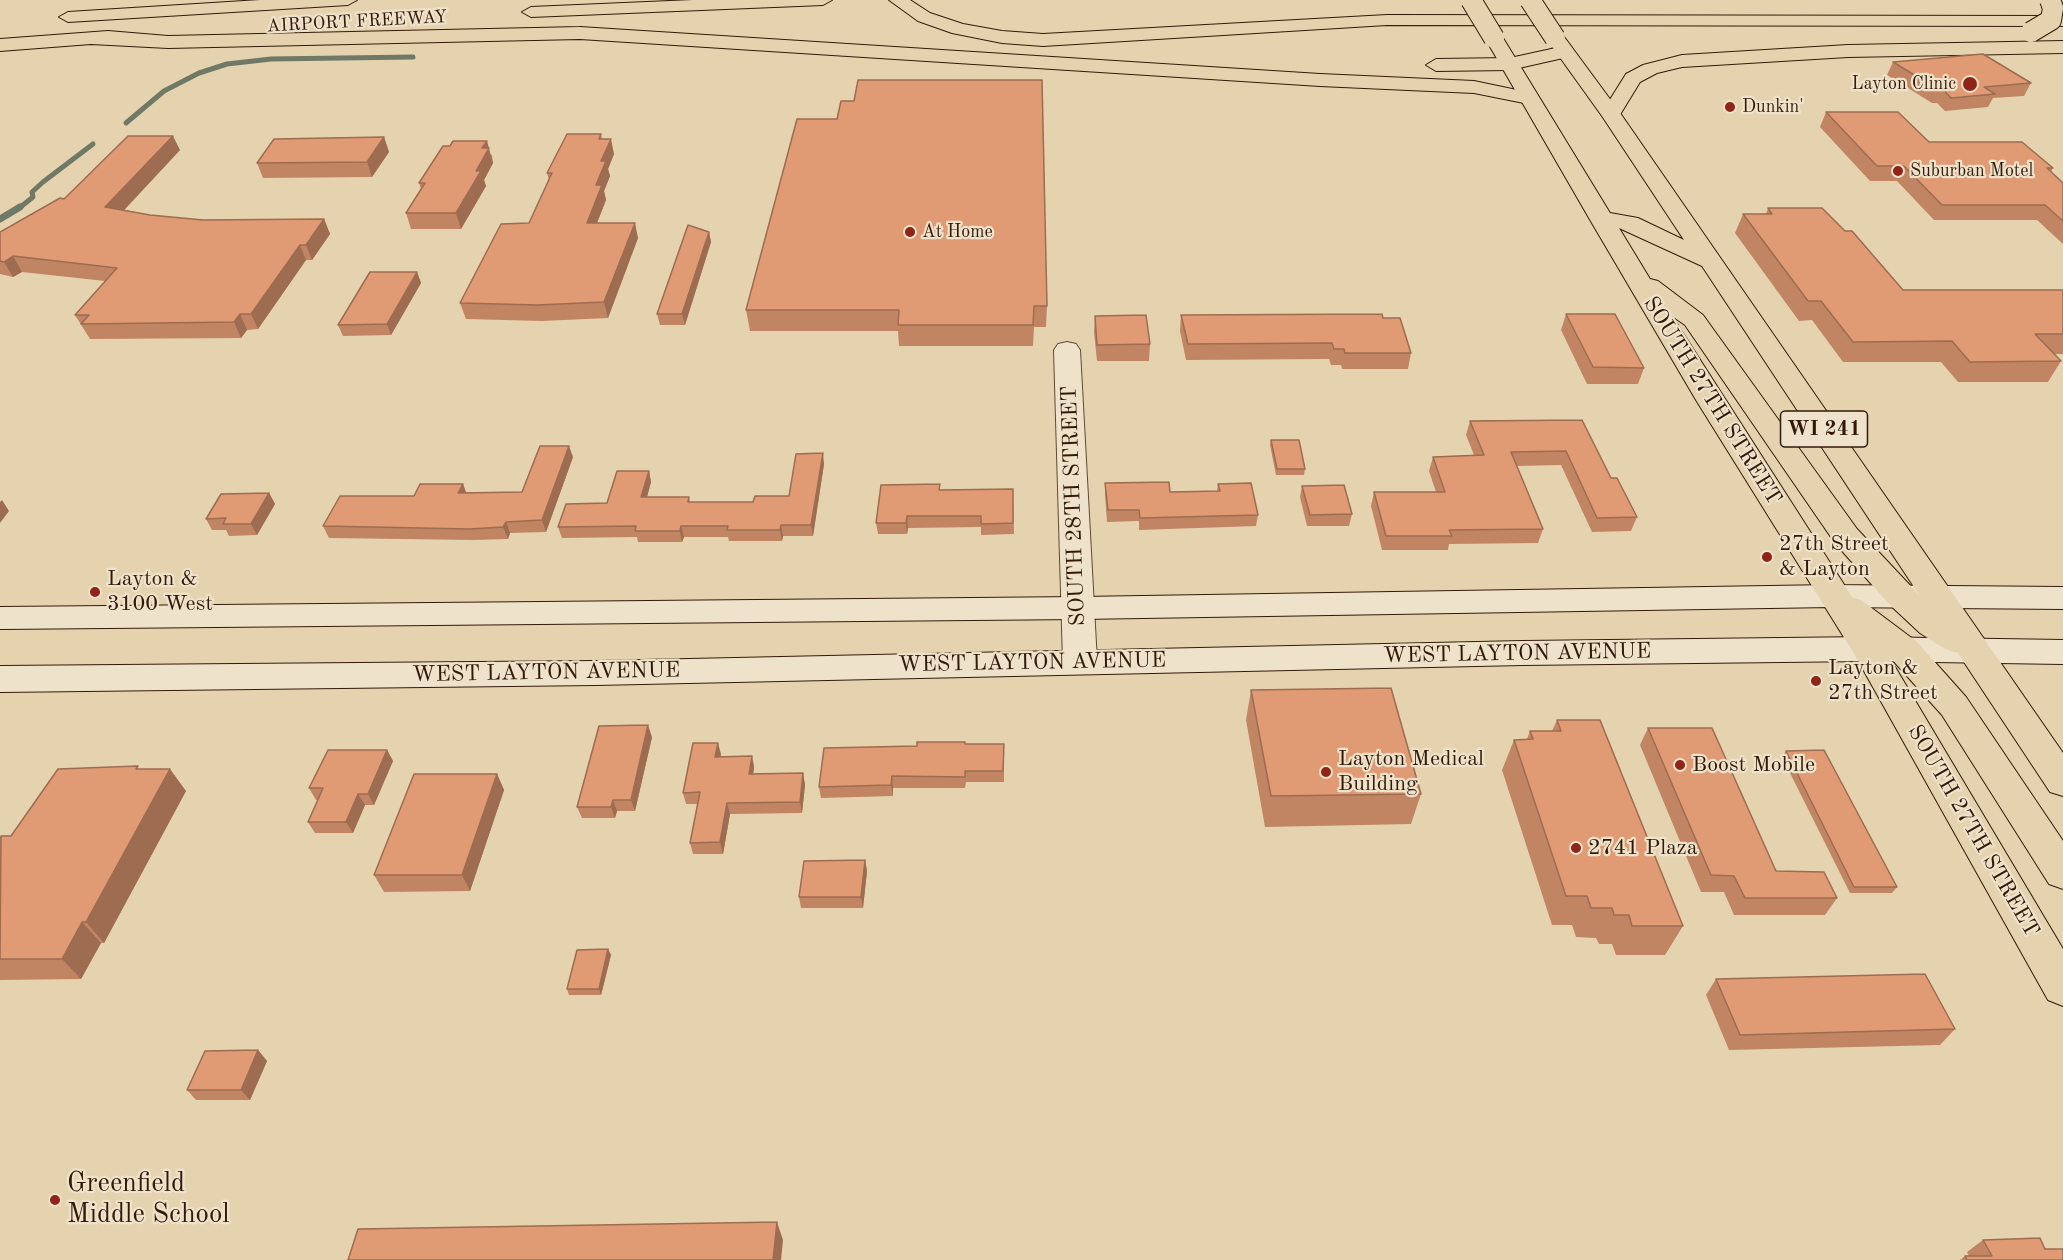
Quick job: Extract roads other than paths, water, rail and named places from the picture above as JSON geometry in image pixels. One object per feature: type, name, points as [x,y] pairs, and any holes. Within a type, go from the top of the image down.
[{"type":"main road","name":"AIRPORT FREEWAY","points":[[198,0],[155,3],[45,19],[348,0]]},
{"type":"main road","points":[[514,13],[823,0]]},
{"type":"main road","points":[[898,0],[916,12],[942,24],[977,33],[1043,40],[1386,20],[1593,18],[2063,21]]},
{"type":"main road","name":"SOUTH 27TH STREET","points":[[1471,0],[1636,276],[1832,596],[1868,649],[2063,987]]},
{"type":"main road","name":"WI 241","points":[[1530,0],[1611,114],[2063,782]]},
{"type":"main road","points":[[1902,50],[1994,42],[2031,32],[2051,20],[2053,8],[2050,0]]},
{"type":"main road","points":[[1644,2],[2063,15]]},
{"type":"main road","name":"AIRPORT FREEWAY","points":[[0,45],[407,19]]},
{"type":"main road","points":[[86,38],[168,42],[580,33],[1308,80],[1474,87],[1529,98]]},
{"type":"main road","points":[[1417,64],[1510,64],[1560,45]]},
{"type":"main road","points":[[1611,114],[1633,78],[1662,65],[1701,59],[1902,50],[2063,47]]},
{"type":"main road","points":[[1077,64],[1394,64]]},
{"type":"main road","points":[[1583,189],[1624,206],[1679,214]]},
{"type":"main road","points":[[1601,218],[1630,223],[1711,262]]},
{"type":"main road","points":[[1636,276],[1694,320],[1846,536],[1900,596],[1932,625],[1975,652]]},
{"type":"main road","name":"SOUTH 28TH STREET","points":[[1067,350],[1080,608],[1080,662]]},
{"type":"main road","points":[[0,618],[1080,608],[1832,596],[2063,598]]},
{"type":"main road","points":[[1832,596],[1905,650],[1954,706],[2063,873]]},
{"type":"main road","name":"WEST LAYTON AVENUE","points":[[0,679],[607,673],[1523,653],[1868,649],[2063,652]]},
{"type":"waterway","points":[[126,123],[164,91],[199,73],[227,64],[271,59],[413,57]]},
{"type":"waterway","points":[[18,209],[33,197],[32,192],[43,182],[93,144]]},
{"type":"waterway","points":[[0,219],[20,207]]},
{"type":"place","name":"Layton Clinic","points":[[1970,84]]},
{"type":"place","name":"Dunkin'","points":[[1730,107]]},
{"type":"place","name":"Suburban Motel","points":[[1898,171]]},
{"type":"place","name":"At Home","points":[[910,232]]},
{"type":"place","name":"27th Street & Layton","points":[[1767,557]]},
{"type":"place","name":"Layton & 3100 West","points":[[95,592]]},
{"type":"place","name":"Layton & 27th Street","points":[[1816,681]]},
{"type":"place","name":"Boost Mobile","points":[[1680,765]]},
{"type":"place","name":"Layton Medical Building","points":[[1326,772]]},
{"type":"place","name":"2741 Plaza","points":[[1576,848]]},
{"type":"place","name":"Greenfield Middle School","points":[[55,1200]]}]
